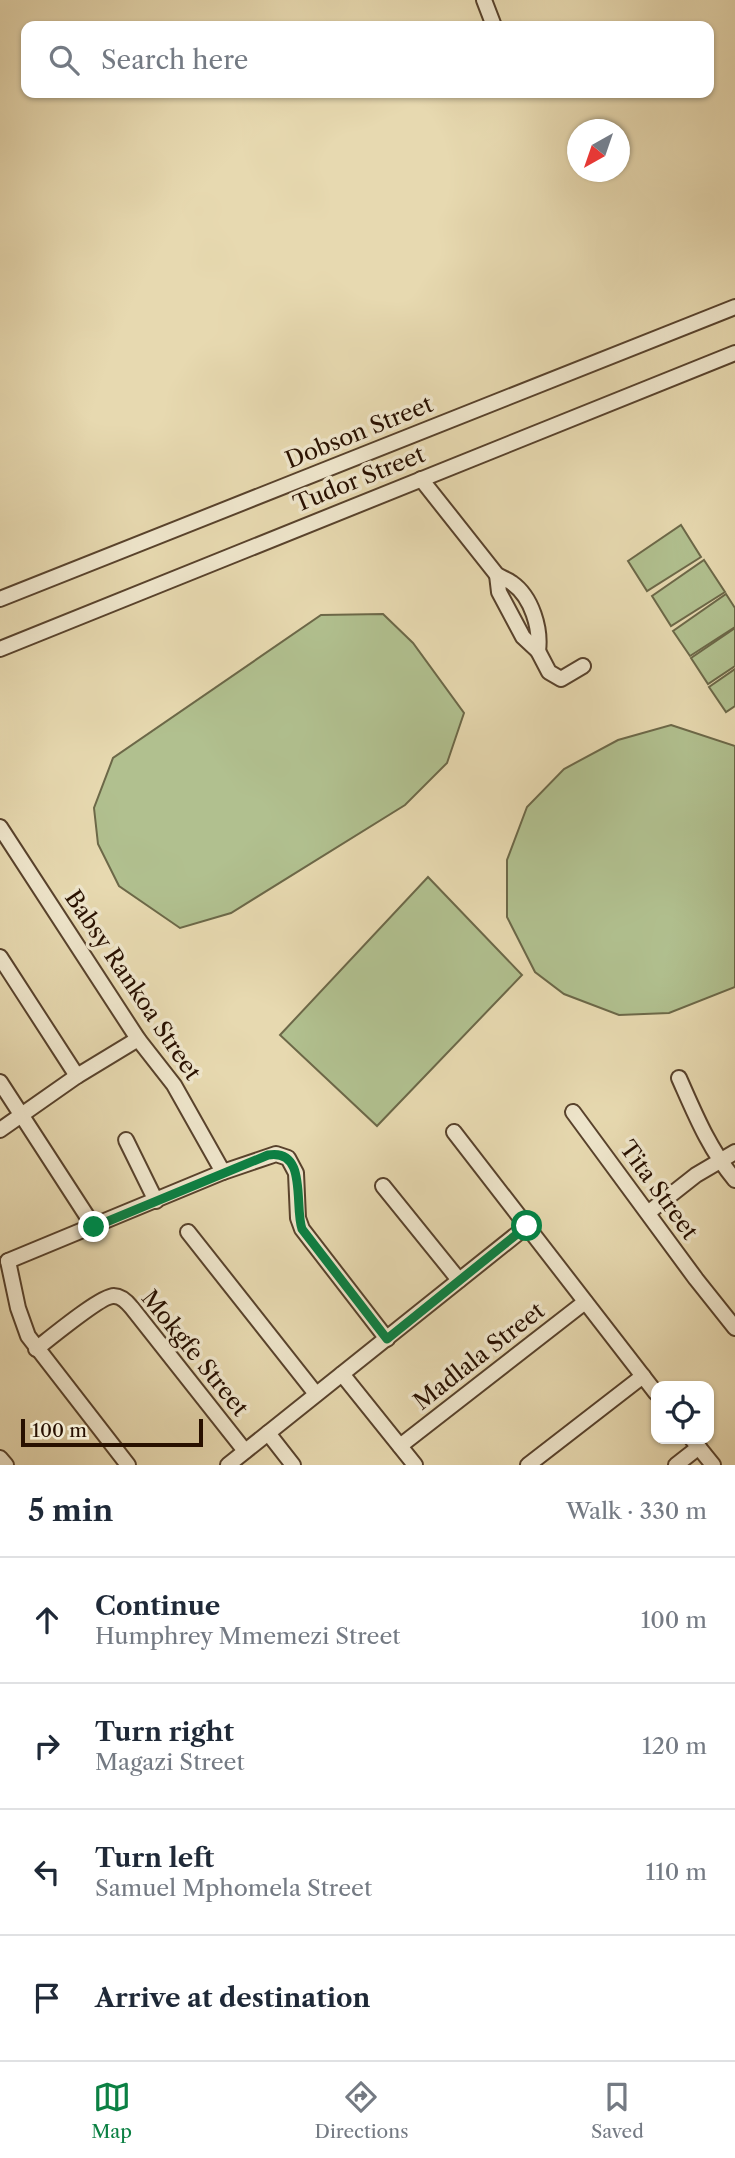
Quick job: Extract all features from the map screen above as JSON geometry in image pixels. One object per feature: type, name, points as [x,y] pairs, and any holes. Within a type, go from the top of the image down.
[{"type":"street","points":[[484,0],[492,21]]},
{"type":"street","name":"Dobson Street","points":[[0,598],[735,307]]},
{"type":"street","name":"Tudor Street","points":[[0,649],[735,353]]},
{"type":"street","points":[[421,479],[496,575],[513,583],[520,590],[537,619],[540,637],[538,651]]},
{"type":"street","points":[[496,575],[499,592],[523,637],[538,651],[549,672],[561,679],[583,666]]},
{"type":"street","name":"Babsy Rankoa Street","points":[[0,827],[138,1039],[179,1093],[223,1172]]},
{"type":"street","points":[[0,957],[77,1076]]},
{"type":"street","points":[[0,1130],[77,1076],[138,1039]]},
{"type":"street","points":[[679,1078],[702,1131],[719,1161],[735,1180]]},
{"type":"street","points":[[0,1082],[94,1227]]},
{"type":"street","name":"Tita Street","points":[[573,1112],[735,1328]]},
{"type":"street","points":[[454,1132],[651,1386]]},
{"type":"street","points":[[126,1140],[156,1201]]},
{"type":"street","points":[[649,1212],[696,1175],[735,1152]]},
{"type":"street","points":[[128,1465],[36,1349],[22,1322],[4,1256],[94,1227],[223,1172],[276,1154],[288,1158],[296,1173],[298,1217],[302,1229],[387,1339]]},
{"type":"street","points":[[383,1186],[459,1280]]},
{"type":"street","points":[[228,1465],[527,1226]]},
{"type":"street","points":[[188,1232],[316,1394]]},
{"type":"street","name":"Mokgfe Street","points":[[36,1349],[99,1302],[113,1295],[120,1297],[132,1308],[245,1451]]},
{"type":"street","name":"Madlala Street","points":[[401,1446],[585,1302]]},
{"type":"street","points":[[342,1374],[415,1465]]},
{"type":"street","points":[[528,1465],[643,1376]]},
{"type":"street","points":[[268,1433],[293,1465]]},
{"type":"street","points":[[676,1465],[694,1444]]},
{"type":"street","points":[[696,1444],[713,1465]]},
{"type":"street","points":[[0,1458],[6,1465]]},
{"type":"green space","points":[[681,525],[701,557],[647,591],[628,561]]},
{"type":"green space","points":[[704,560],[725,592],[671,626],[652,596]]},
{"type":"green space","points":[[726,594],[735,608],[735,627],[690,656],[673,631]]},
{"type":"green space","points":[[383,614],[413,643],[464,713],[447,763],[405,805],[231,913],[180,928],[119,886],[98,844],[94,808],[113,758],[321,615]]},
{"type":"green space","points":[[735,628],[735,666],[708,684],[691,658]]},
{"type":"green space","points":[[735,669],[735,706],[726,712],[709,687]]},
{"type":"green space","points":[[671,725],[735,746],[735,987],[669,1013],[619,1015],[564,994],[535,972],[507,917],[507,860],[527,807],[564,769],[618,740]]},
{"type":"green space","points":[[428,877],[522,975],[377,1126],[280,1035]]},
{"type":"route","points":[[94,1227],[223,1172],[268,1155],[282,1154],[288,1158],[296,1173],[298,1217],[302,1229],[387,1339],[527,1226]]}]
